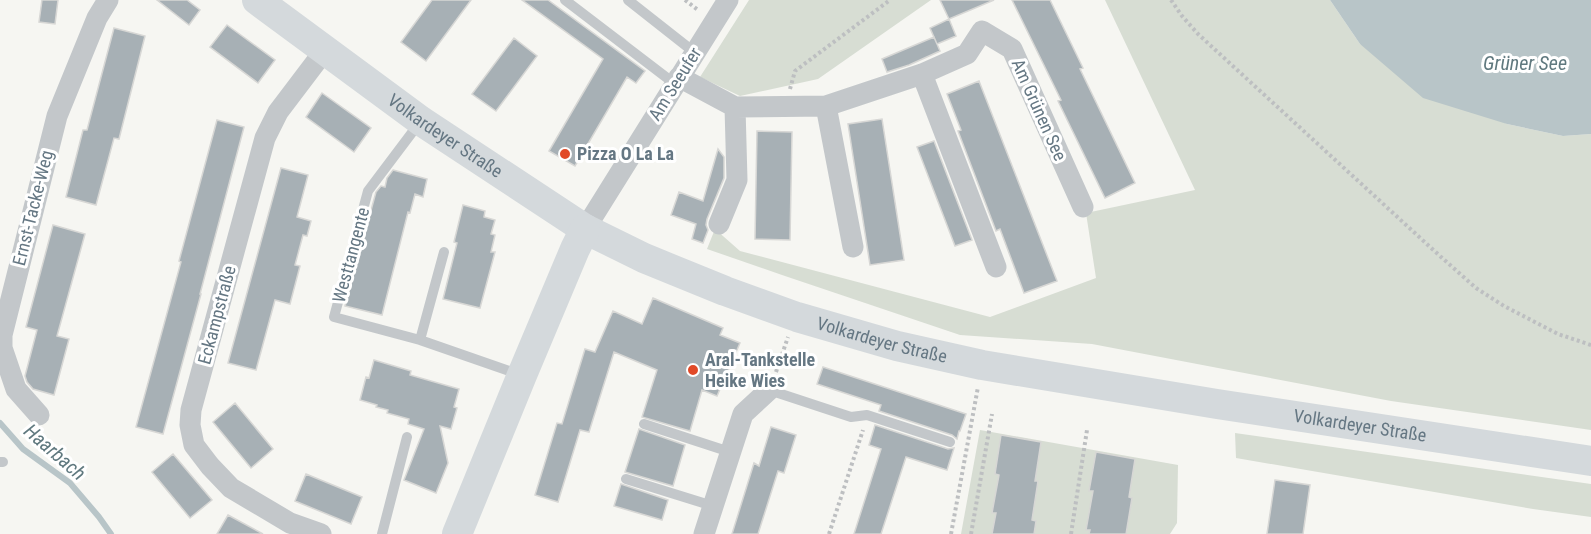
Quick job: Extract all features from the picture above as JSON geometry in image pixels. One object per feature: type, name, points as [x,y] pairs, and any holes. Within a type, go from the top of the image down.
[{"type":"main road","name":"Volkardeyer Straße","points":[[257,0],[421,121],[585,229],[654,262],[797,317],[897,346],[982,365],[1217,404],[1591,460]]},
{"type":"main road","points":[[457,534],[585,229]]},
{"type":"street","name":"Ernst-Tacke-Weg","points":[[39,415],[16,389],[2,348],[2,335],[57,116],[97,18],[108,0]]},
{"type":"street","name":"Am Seeufer","points":[[585,229],[728,0]]},
{"type":"street","name":"Am Grünen See","points":[[677,80],[735,107],[826,106],[921,74],[967,54],[982,31],[1012,49],[1083,207]]},
{"type":"street","name":"Eckampstraße","points":[[321,534],[290,523],[231,488],[194,445],[190,425],[191,410],[265,138],[278,112],[325,50]]},
{"type":"street","points":[[921,74],[996,267]]},
{"type":"street","points":[[826,106],[853,247]]},
{"type":"street","points":[[719,224],[737,180],[735,107]]},
{"type":"street","points":[[704,534],[743,414],[769,390]]},
{"type":"lane","points":[[565,0],[677,80]]},
{"type":"lane","points":[[628,0],[694,52]]},
{"type":"lane","name":"Westtangente","points":[[421,121],[368,191],[334,317],[420,340],[522,375]]},
{"type":"lane","points":[[420,340],[444,252]]},
{"type":"lane","points":[[769,390],[851,417],[867,415],[950,442]]},
{"type":"lane","points":[[644,424],[730,452]]},
{"type":"lane","points":[[382,534],[407,437]]},
{"type":"lane","points":[[626,479],[713,506]]},
{"type":"path","points":[[786,107],[795,71],[890,0]]},
{"type":"path","points":[[1171,0],[1198,34],[1476,288],[1530,321],[1558,334],[1591,345]]},
{"type":"path","points":[[769,390],[797,317]]},
{"type":"path","points":[[951,534],[978,385]]},
{"type":"path","points":[[971,534],[992,414]]},
{"type":"path","points":[[829,534],[867,415]]},
{"type":"path","points":[[1071,534],[1087,430]]},
{"type":"shaded area","points":[[749,0],[931,0],[818,79],[740,96],[700,77]]},
{"type":"shaded area","points":[[1105,0],[1330,0],[1360,44],[1507,124],[1563,136],[1591,134],[1591,430],[1391,401],[1092,344],[960,335],[707,249],[715,229],[740,251],[990,317],[1096,278],[1086,213],[1195,190]]},
{"type":"shaded area","points":[[980,430],[1178,465],[1177,523],[1170,534],[961,534]]},
{"type":"shaded area","points":[[1235,433],[1591,484],[1591,517],[1236,458]]},
{"type":"water","name":"Grüner See","points":[[1330,0],[1591,0],[1591,134],[1563,136],[1507,124],[1423,98],[1360,44]]},
{"type":"building","points":[[42,0],[58,0],[55,24],[39,22]]},
{"type":"building","points":[[157,0],[187,0],[200,10],[189,25]]},
{"type":"building","points":[[432,0],[471,0],[426,61],[401,42]]},
{"type":"building","points":[[522,0],[548,0],[645,71],[636,83],[627,77],[575,166],[549,151],[603,59]]},
{"type":"building","points":[[940,0],[994,0],[949,19]]},
{"type":"building","points":[[1012,0],[1050,0],[1083,68],[1080,69],[1135,183],[1105,198],[1058,101],[1061,100]]},
{"type":"building","points":[[949,19],[956,36],[937,44],[930,28]]},
{"type":"building","points":[[227,25],[275,60],[258,83],[210,47]]},
{"type":"building","points":[[114,28],[145,36],[119,139],[114,138],[96,205],[66,197],[83,130],[87,130]]},
{"type":"building","points":[[934,37],[940,51],[887,72],[882,59]]},
{"type":"building","points":[[514,38],[537,56],[496,111],[472,94]]},
{"type":"building","points":[[979,81],[1057,281],[1024,293],[1000,229],[996,231],[958,131],[961,130],[947,94]]},
{"type":"building","points":[[322,93],[371,128],[354,152],[306,117]]},
{"type":"building","points":[[882,119],[904,260],[870,265],[848,124]]},
{"type":"building","points":[[217,120],[244,127],[163,434],[136,427]]},
{"type":"building","points":[[757,131],[792,132],[790,240],[755,239]]},
{"type":"building","points":[[934,141],[972,240],[955,246],[917,147]]},
{"type":"building","points":[[718,149],[724,157],[724,178],[707,219],[708,230],[703,243],[692,239],[696,224],[671,215],[679,192],[703,201]]},
{"type":"building","points":[[281,168],[308,175],[297,217],[311,221],[307,236],[303,235],[295,265],[300,266],[290,304],[275,300],[256,370],[228,363]]},
{"type":"building","points":[[393,170],[427,179],[423,197],[415,194],[410,213],[408,212],[382,315],[345,306],[376,192],[381,186],[385,187],[387,178]]},
{"type":"building","points":[[463,205],[485,211],[484,217],[495,220],[491,234],[495,235],[491,252],[495,252],[480,308],[443,299],[457,243],[454,242]]},
{"type":"building","points":[[53,225],[85,234],[57,336],[69,339],[54,395],[33,389],[25,376],[37,330],[26,327]]},
{"type":"building","points":[[653,298],[723,328],[720,335],[740,343],[717,396],[702,390],[690,431],[642,417],[657,370],[614,352],[589,432],[580,430],[558,502],[535,495],[557,423],[562,424],[585,349],[595,352],[613,311],[642,324]]},
{"type":"building","points":[[374,360],[411,371],[410,375],[459,389],[451,429],[440,426],[448,463],[436,493],[404,480],[424,429],[408,424],[409,419],[387,413],[388,410],[360,400],[366,377],[369,378]]},
{"type":"building","points":[[823,367],[966,414],[957,439],[952,435],[879,411],[881,405],[817,384]]},
{"type":"building","points":[[235,403],[273,449],[251,468],[213,422]]},
{"type":"building","points":[[875,425],[948,449],[954,448],[947,470],[906,457],[881,534],[854,534],[881,449],[869,445]]},
{"type":"building","points":[[771,427],[796,435],[784,473],[778,471],[758,534],[732,534],[754,463],[759,466]]},
{"type":"building","points":[[639,429],[685,445],[673,486],[625,472]]},
{"type":"building","points":[[1001,435],[1041,442],[1032,520],[1036,521],[1034,534],[992,534],[996,513],[992,513],[999,475],[995,474]]},
{"type":"building","points":[[1096,452],[1135,459],[1126,534],[1089,534],[1090,530],[1086,530],[1093,491],[1089,491]]},
{"type":"building","points":[[173,454],[212,500],[190,518],[152,472]]},
{"type":"building","points":[[306,474],[362,497],[351,524],[295,501]]},
{"type":"building","points":[[1275,480],[1310,485],[1303,534],[1267,534]]},
{"type":"building","points":[[621,484],[668,500],[662,520],[614,506]]},
{"type":"building","points":[[228,515],[263,534],[217,534]]},
{"type":"waterway","name":"Haarbach","points":[[0,423],[23,449],[70,483],[111,534]]},
{"type":"place","name":"Pizza O La La","points":[[565,154]]},
{"type":"place","name":"Aral-Tankstelle Heike Wies","points":[[693,370]]}]
